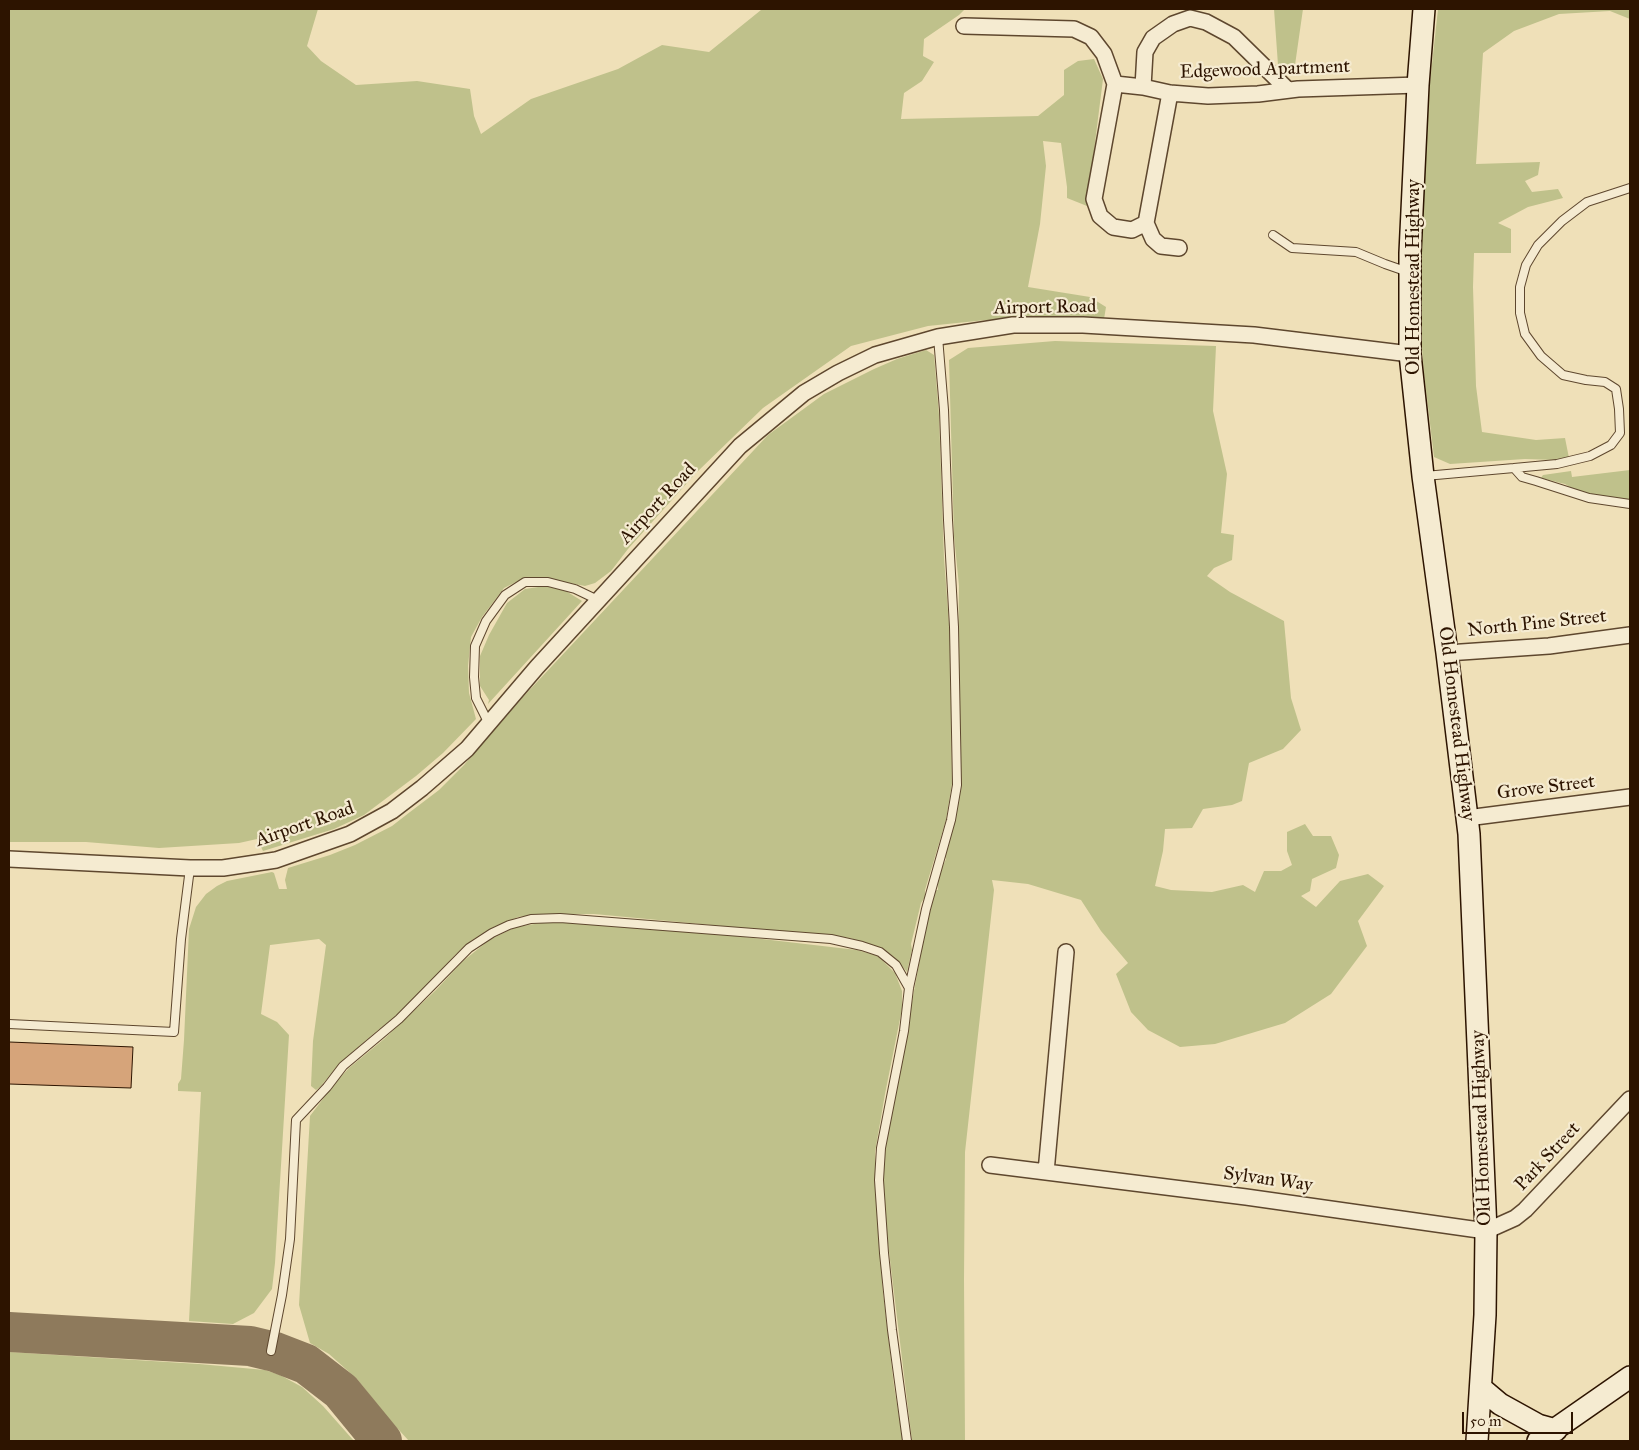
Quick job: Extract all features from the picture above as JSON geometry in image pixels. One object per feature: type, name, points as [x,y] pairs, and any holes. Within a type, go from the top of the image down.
[{"type":"main road","name":"Old Homestead Highway","points":[[1424,9],[1418,84],[1410,273],[1410,354],[1423,476],[1468,818],[1486,1231],[1485,1316],[1477,1441]]},
{"type":"main road","points":[[1481,1388],[1500,1404],[1538,1425],[1547,1436],[1630,1377]]},
{"type":"street","points":[[1143,86],[1145,52],[1153,38],[1173,24],[1190,18],[1206,22],[1234,37],[1288,90]]},
{"type":"street","points":[[964,26],[1074,30],[1091,37],[1104,54],[1115,84],[1094,199],[1100,216],[1113,227],[1132,230],[1146,223]]},
{"type":"street","name":"Edgewood Apartment","points":[[1115,84],[1143,86],[1170,93],[1208,96],[1418,84]]},
{"type":"street","points":[[1170,93],[1146,223],[1154,239],[1161,246],[1179,248]]},
{"type":"street","name":"Airport Road","points":[[9,860],[223,868],[276,860],[350,834],[392,811],[467,749],[537,667],[740,446],[804,393],[838,373],[875,356],[938,337],[1013,325],[1083,325],[1254,335],[1410,354]]},
{"type":"street","name":"North Pine Street","points":[[1447,653],[1549,646],[1630,635]]},
{"type":"street","name":"Grove Street","points":[[1468,818],[1630,797]]},
{"type":"street","points":[[1046,1172],[1066,952]]},
{"type":"street","name":"Park Street","points":[[1486,1231],[1515,1218],[1525,1210],[1630,1099]]},
{"type":"street","name":"Sylvan Way","points":[[990,1165],[1246,1197],[1486,1231]]},
{"type":"lane","points":[[1423,476],[1557,464],[1590,456],[1611,444],[1620,433],[1616,389],[1605,382],[1586,380],[1563,374],[1541,356],[1526,334],[1520,313],[1520,287],[1526,265],[1538,245],[1562,221],[1587,202],[1630,188]]},
{"type":"lane","points":[[1273,235],[1292,248],[1356,252],[1410,273]]},
{"type":"lane","points":[[908,1441],[892,1330],[879,1180],[881,1148],[904,1031],[910,988],[926,909],[951,820],[956,785],[954,627],[944,410],[938,337]]},
{"type":"lane","points":[[1514,468],[1522,476],[1589,498],[1630,504]]},
{"type":"lane","points":[[489,724],[476,698],[474,677],[475,646],[486,621],[505,595],[525,582],[548,582],[575,589],[598,600]]},
{"type":"lane","points":[[9,1024],[174,1032],[181,939],[190,868]]},
{"type":"lane","points":[[271,1351],[290,1239],[296,1120],[344,1066],[400,1018],[469,948],[492,933],[509,925],[532,919],[560,918],[831,939],[880,952],[896,965],[910,988]]},
{"type":"green space","points":[[9,9],[318,9],[307,46],[321,61],[356,85],[417,81],[470,89],[474,116],[481,134],[531,99],[618,69],[662,45],[709,52],[761,10],[965,9],[924,39],[923,56],[934,62],[922,81],[904,93],[901,119],[1038,116],[1064,95],[1064,70],[1078,61],[1094,59],[1103,79],[1087,206],[1067,198],[1061,143],[1043,141],[1046,166],[1040,224],[1028,287],[1090,297],[1106,307],[1104,319],[986,320],[928,326],[851,346],[763,408],[696,473],[628,549],[611,571],[595,583],[585,586],[543,578],[524,578],[504,588],[482,617],[471,637],[468,666],[469,693],[476,719],[443,753],[364,815],[334,829],[263,851],[257,839],[239,843],[159,848],[86,842],[9,842]]},
{"type":"green space","points":[[1274,9],[1303,9],[1295,65],[1278,65]]},
{"type":"green space","points":[[1438,9],[1630,9],[1630,19],[1610,11],[1559,14],[1514,31],[1483,53],[1476,164],[1540,162],[1538,175],[1525,181],[1532,192],[1558,189],[1563,198],[1528,207],[1498,223],[1511,229],[1511,253],[1474,253],[1473,287],[1476,386],[1482,432],[1536,440],[1565,438],[1569,458],[1450,464],[1434,457],[1419,313],[1420,228],[1428,101]]},
{"type":"green space","points":[[1055,341],[1216,346],[1213,411],[1227,474],[1221,533],[1234,535],[1232,560],[1214,568],[1207,576],[1230,592],[1284,621],[1291,698],[1301,730],[1283,749],[1249,763],[1242,801],[1232,805],[1203,809],[1192,828],[1165,829],[1163,851],[1155,886],[1171,890],[1212,892],[1243,885],[1255,892],[1264,871],[1281,871],[1292,865],[1287,851],[1287,832],[1305,824],[1313,836],[1331,836],[1339,855],[1336,868],[1312,879],[1310,891],[1301,896],[1316,907],[1340,881],[1368,874],[1384,886],[1358,921],[1367,946],[1331,994],[1285,1023],[1215,1044],[1180,1047],[1148,1030],[1131,1012],[1116,974],[1128,963],[1101,931],[1081,900],[1028,884],[992,880],[994,890],[965,1152],[965,1441],[912,1441],[887,1235],[883,1175],[886,1143],[928,915],[930,890],[938,890],[937,879],[946,859],[943,853],[960,785],[959,586],[954,536],[949,360],[968,348]]},
{"type":"green space","points":[[926,350],[934,355],[939,415],[944,558],[950,637],[952,784],[946,820],[925,890],[925,897],[921,903],[911,944],[912,950],[907,972],[894,957],[881,948],[850,938],[594,914],[541,914],[518,917],[494,927],[472,940],[455,955],[398,1016],[378,1030],[341,1062],[316,1090],[311,1086],[313,1041],[326,945],[319,939],[270,945],[261,1014],[277,1022],[289,1035],[272,1289],[254,1313],[233,1324],[189,1321],[201,1092],[178,1091],[178,1084],[181,1079],[184,1040],[189,929],[196,907],[206,894],[227,881],[272,872],[279,889],[287,889],[285,880],[288,868],[355,845],[392,826],[439,790],[464,765],[523,697],[768,435],[824,394],[897,359]]},
{"type":"green space","points":[[1630,470],[1630,501],[1578,492],[1565,484],[1541,478],[1543,475],[1571,471],[1572,477]]},
{"type":"green space","points":[[545,586],[566,591],[582,601],[488,704],[489,700],[480,686],[480,656],[489,635],[507,603],[525,589]]},
{"type":"green space","points":[[562,922],[719,934],[857,950],[878,956],[895,973],[902,991],[902,1009],[875,1152],[876,1198],[883,1292],[894,1386],[903,1441],[409,1441],[357,1379],[329,1354],[310,1343],[299,1305],[310,1116],[349,1068],[384,1039],[436,990],[462,962],[489,940],[516,927]]},
{"type":"green space","points":[[9,1352],[265,1370],[280,1375],[302,1387],[323,1406],[354,1441],[9,1441]]},
{"type":"building","points":[[9,1042],[133,1047],[131,1088],[9,1084]]},
{"type":"taxiway","points":[[9,1332],[250,1346],[275,1352],[306,1364],[341,1391],[382,1441]]}]
